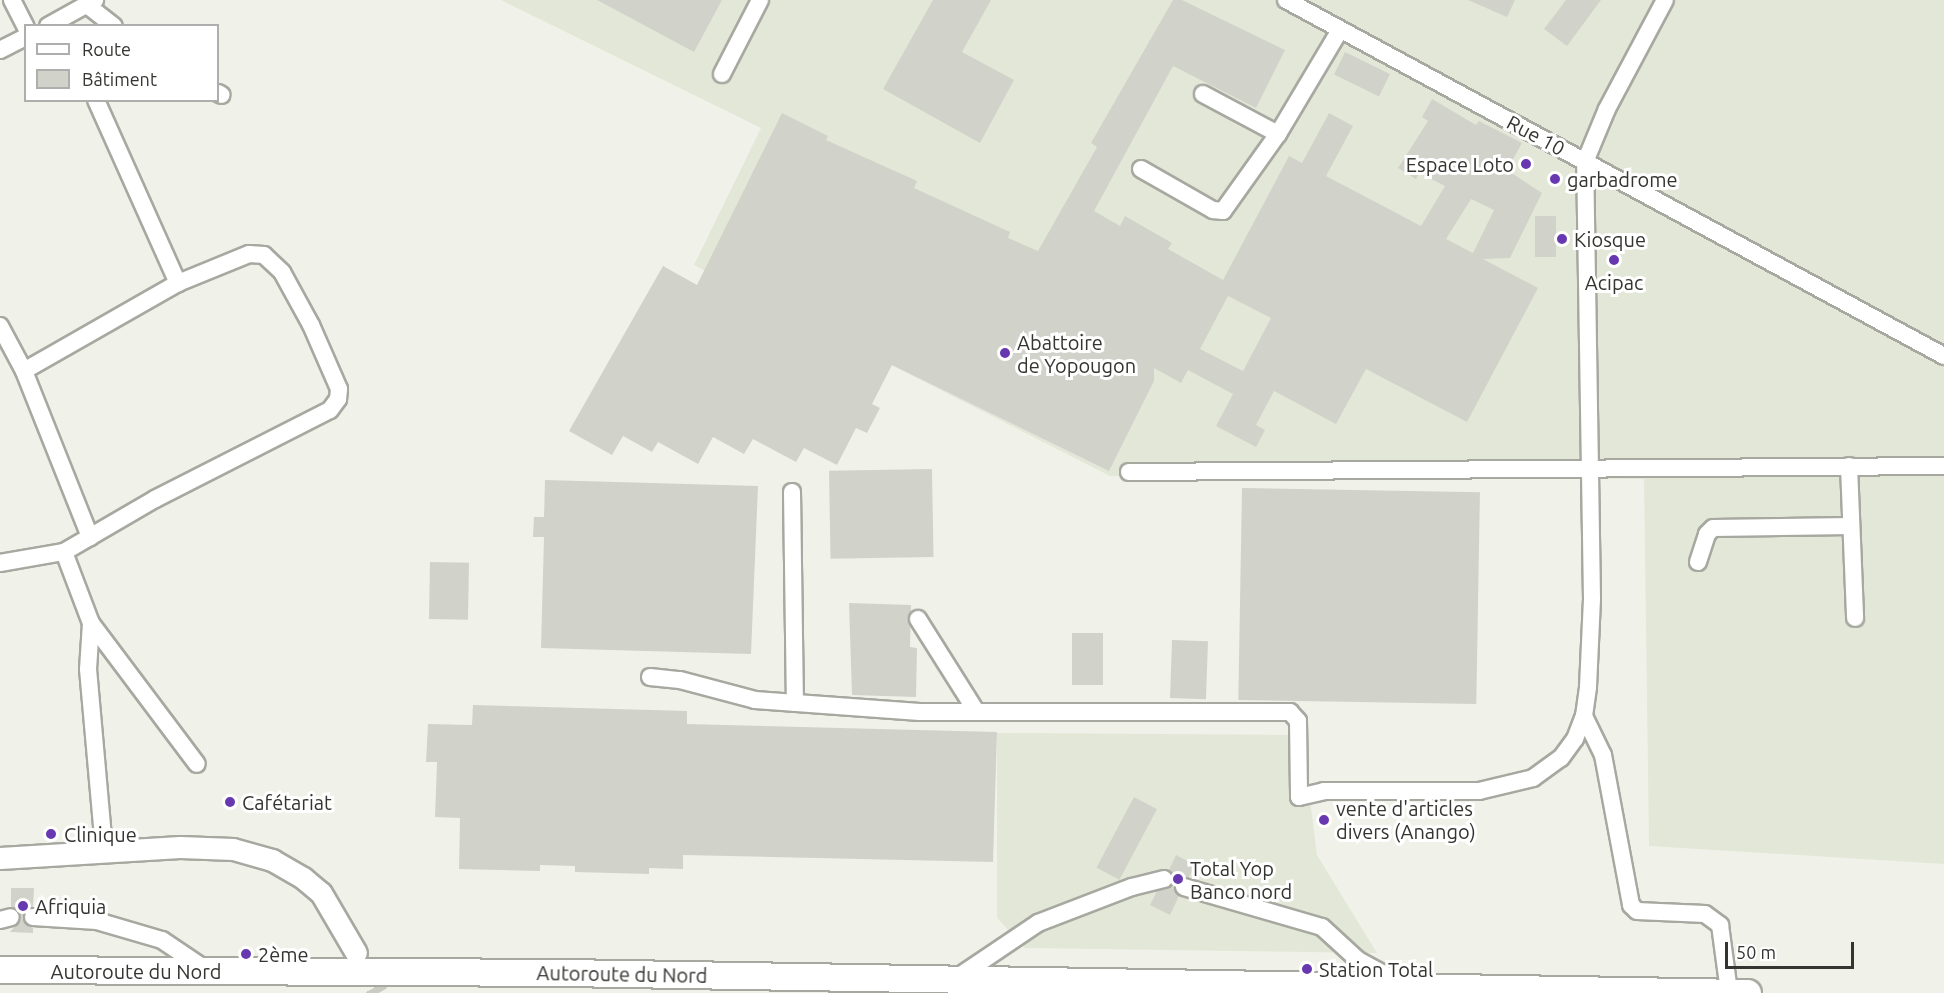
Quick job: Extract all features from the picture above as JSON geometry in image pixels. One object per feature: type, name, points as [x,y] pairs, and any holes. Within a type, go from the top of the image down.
[{"type":"highway","name":"Autoroute du Nord","points":[[0,970],[564,973],[1738,992]]},
{"type":"main road","points":[[0,858],[104,850],[233,849],[272,860],[321,893],[356,953]]},
{"type":"street","points":[[12,0],[24,24]]},
{"type":"street","points":[[722,74],[760,0]]},
{"type":"street","name":"Rue 10","points":[[1286,0],[1944,356]]},
{"type":"street","points":[[650,677],[680,680],[755,700],[920,712],[1290,712],[1298,721],[1299,797],[1324,791],[1479,791],[1533,778],[1561,758],[1575,740],[1584,716],[1592,599],[1585,162],[1607,109],[1665,0]]},
{"type":"street","points":[[57,23],[91,2],[112,24]]},
{"type":"street","points":[[1141,169],[1214,210],[1223,211],[1278,134],[1340,30]]},
{"type":"street","points":[[0,50],[24,38]]},
{"type":"street","points":[[1203,94],[1278,134]]},
{"type":"street","points":[[97,102],[178,283]]},
{"type":"street","points":[[0,563],[64,552],[330,410],[338,399],[339,388],[311,324],[282,272],[264,255],[249,254],[178,283],[24,371]]},
{"type":"street","points":[[0,326],[24,371],[90,537]]},
{"type":"street","points":[[1129,472],[1590,466],[1944,466]]},
{"type":"street","points":[[1849,466],[1855,618]]},
{"type":"street","points":[[792,492],[795,703]]},
{"type":"street","points":[[1698,562],[1707,534],[1713,528],[1851,526]]},
{"type":"street","points":[[64,552],[91,623],[197,765]]},
{"type":"street","points":[[918,619],[976,711]]},
{"type":"street","points":[[91,623],[88,669],[104,850]]},
{"type":"street","points":[[1584,716],[1603,755],[1631,905],[1637,911],[1705,914],[1720,925],[1738,992]]},
{"type":"street","points":[[954,980],[1038,923],[1132,887],[1164,879]]},
{"type":"street","points":[[1184,887],[1322,927],[1358,960],[1406,986]]},
{"type":"street","points":[[33,917],[97,921],[162,940],[209,972]]},
{"type":"shaded area","points":[[501,0],[1944,0],[1944,864],[1649,846],[1644,479],[1110,476],[694,265],[761,128]]},
{"type":"shaded area","points":[[997,733],[1302,735],[1317,855],[1377,953],[1025,948],[997,918]]},
{"type":"building","points":[[597,0],[722,0],[694,52]]},
{"type":"building","points":[[933,0],[991,0],[962,52],[1014,80],[980,143],[883,89]]},
{"type":"building","points":[[1173,0],[1182,0],[1285,50],[1256,108],[1173,66],[1094,211],[1120,226],[1125,216],[1172,243],[1168,249],[1223,280],[1289,156],[1302,163],[1329,113],[1353,126],[1326,176],[1421,226],[1445,186],[1419,173],[1416,179],[1398,168],[1428,121],[1422,117],[1432,99],[1476,125],[1479,121],[1522,143],[1507,170],[1542,193],[1510,258],[1483,259],[1538,288],[1467,422],[1366,369],[1336,424],[1274,391],[1256,425],[1265,430],[1256,447],[1216,426],[1233,394],[1188,370],[1181,383],[1154,368],[1154,381],[1109,471],[892,365],[872,404],[880,408],[867,433],[856,428],[837,465],[804,448],[796,462],[753,439],[744,454],[713,437],[698,464],[658,442],[652,452],[623,436],[612,455],[569,431],[663,266],[697,285],[782,113],[828,136],[826,140],[917,181],[914,188],[1010,232],[1008,238],[1038,251],[1097,147],[1091,143]],"holes":[[[1471,199],[1494,210],[1473,253],[1446,239]],[[1228,296],[1271,318],[1243,371],[1200,349]]]},
{"type":"building","points":[[1468,0],[1515,0],[1507,17]]},
{"type":"building","points":[[1566,0],[1601,0],[1567,46],[1544,29]]},
{"type":"building","points":[[1345,52],[1390,74],[1379,96],[1334,74]]},
{"type":"building","points":[[1535,216],[1556,216],[1556,257],[1535,257]]},
{"type":"building","points":[[932,469],[934,557],[831,559],[829,471]]},
{"type":"building","points":[[545,480],[758,486],[751,654],[541,648],[544,537],[533,537],[534,517],[544,517]]},
{"type":"building","points":[[1242,488],[1480,492],[1476,704],[1238,700]]},
{"type":"building","points":[[430,562],[469,563],[468,620],[429,619]]},
{"type":"building","points":[[849,603],[911,605],[910,647],[917,648],[916,697],[852,695]]},
{"type":"building","points":[[1072,633],[1103,633],[1103,685],[1072,685]]},
{"type":"building","points":[[1172,640],[1208,641],[1206,699],[1170,698]]},
{"type":"building","points":[[473,705],[687,711],[687,724],[997,732],[993,862],[683,855],[683,869],[649,868],[649,874],[575,872],[575,866],[540,865],[540,871],[459,869],[460,818],[435,817],[437,762],[426,762],[428,724],[472,725]]},
{"type":"building","points":[[1134,797],[1157,809],[1119,880],[1096,868]]},
{"type":"building","points":[[1176,855],[1195,865],[1189,877],[1181,877],[1174,884],[1179,896],[1170,915],[1150,905],[1157,891],[1174,882],[1169,870]]},
{"type":"building","points":[[11,888],[34,888],[33,907],[25,911],[23,917],[27,925],[33,928],[33,933],[10,932],[21,919],[19,910],[11,907]]},
{"type":"tunnel","points":[[359,960],[378,993]]},
{"type":"place","name":"Espace Loto","points":[[1526,164]]},
{"type":"place","name":"garbadrome","points":[[1555,179]]},
{"type":"place","name":"Kiosque","points":[[1562,239]]},
{"type":"place","name":"Acipac","points":[[1614,260]]},
{"type":"place","name":"Abattoire de Yopougon","points":[[1005,353]]},
{"type":"place","name":"Cafétariat","points":[[230,802]]},
{"type":"place","name":"vente d'articles divers (Anango)","points":[[1324,820]]},
{"type":"place","name":"Clinique","points":[[51,834]]},
{"type":"place","name":"Total Yop Banco nord","points":[[1178,879]]},
{"type":"place","name":"Afriquia","points":[[23,906]]},
{"type":"place","name":"2ème","points":[[246,954]]},
{"type":"place","name":"Station Total","points":[[1307,969]]}]
